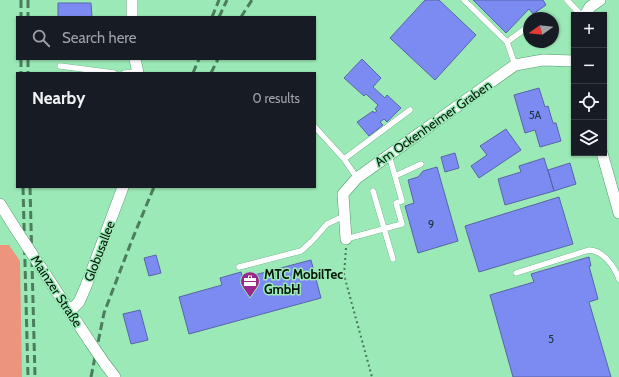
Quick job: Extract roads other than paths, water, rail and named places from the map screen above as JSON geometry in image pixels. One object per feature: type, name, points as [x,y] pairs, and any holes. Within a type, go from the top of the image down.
[{"type":"street","points":[[132,0],[132,16]]},
{"type":"street","points":[[587,12],[590,7],[600,0]]},
{"type":"street","points":[[136,60],[138,72]]},
{"type":"street","name":"Am Ockenheimer Graben","points":[[346,239],[343,194],[357,178],[515,65],[543,60],[571,61]]},
{"type":"street","points":[[603,156],[617,200],[619,213]]},
{"type":"street","name":"Globusallee","points":[[70,311],[79,302],[86,286],[123,188]]},
{"type":"street","name":"Mainzer Straße","points":[[0,204],[90,342],[115,377]]},
{"type":"lane","points":[[464,0],[507,42],[515,65]]},
{"type":"lane","points":[[567,0],[578,12]]},
{"type":"lane","points":[[507,42],[523,30]]},
{"type":"lane","points":[[60,66],[106,72]]},
{"type":"lane","points":[[344,159],[410,110]]},
{"type":"lane","points":[[316,128],[344,159],[357,178]]},
{"type":"lane","points":[[346,239],[402,224],[396,203],[402,201],[389,155]]},
{"type":"lane","points":[[395,176],[421,164]]},
{"type":"lane","points":[[374,191],[393,259]]},
{"type":"lane","points":[[239,267],[301,251],[327,224],[344,216]]},
{"type":"lane","points":[[516,273],[589,250],[597,250],[605,257],[616,271],[619,279]]},
{"type":"railway","points":[[21,0],[21,16]]},
{"type":"railway","points":[[28,0],[28,16]]},
{"type":"railway","points":[[212,16],[219,0]]},
{"type":"railway","points":[[219,16],[227,0]]},
{"type":"railway","points":[[242,16],[252,0]]},
{"type":"railway","points":[[21,60],[21,72]]},
{"type":"railway","points":[[28,60],[28,72]]},
{"type":"railway","points":[[193,72],[199,60]]},
{"type":"railway","points":[[212,72],[218,60]]},
{"type":"railway","points":[[23,188],[28,377]]},
{"type":"railway","points":[[30,188],[35,377]]},
{"type":"railway","points":[[91,377],[104,313],[154,188]]},
{"type":"place","name":"MTC MobilTec GmbH","points":[[250,298]]}]
